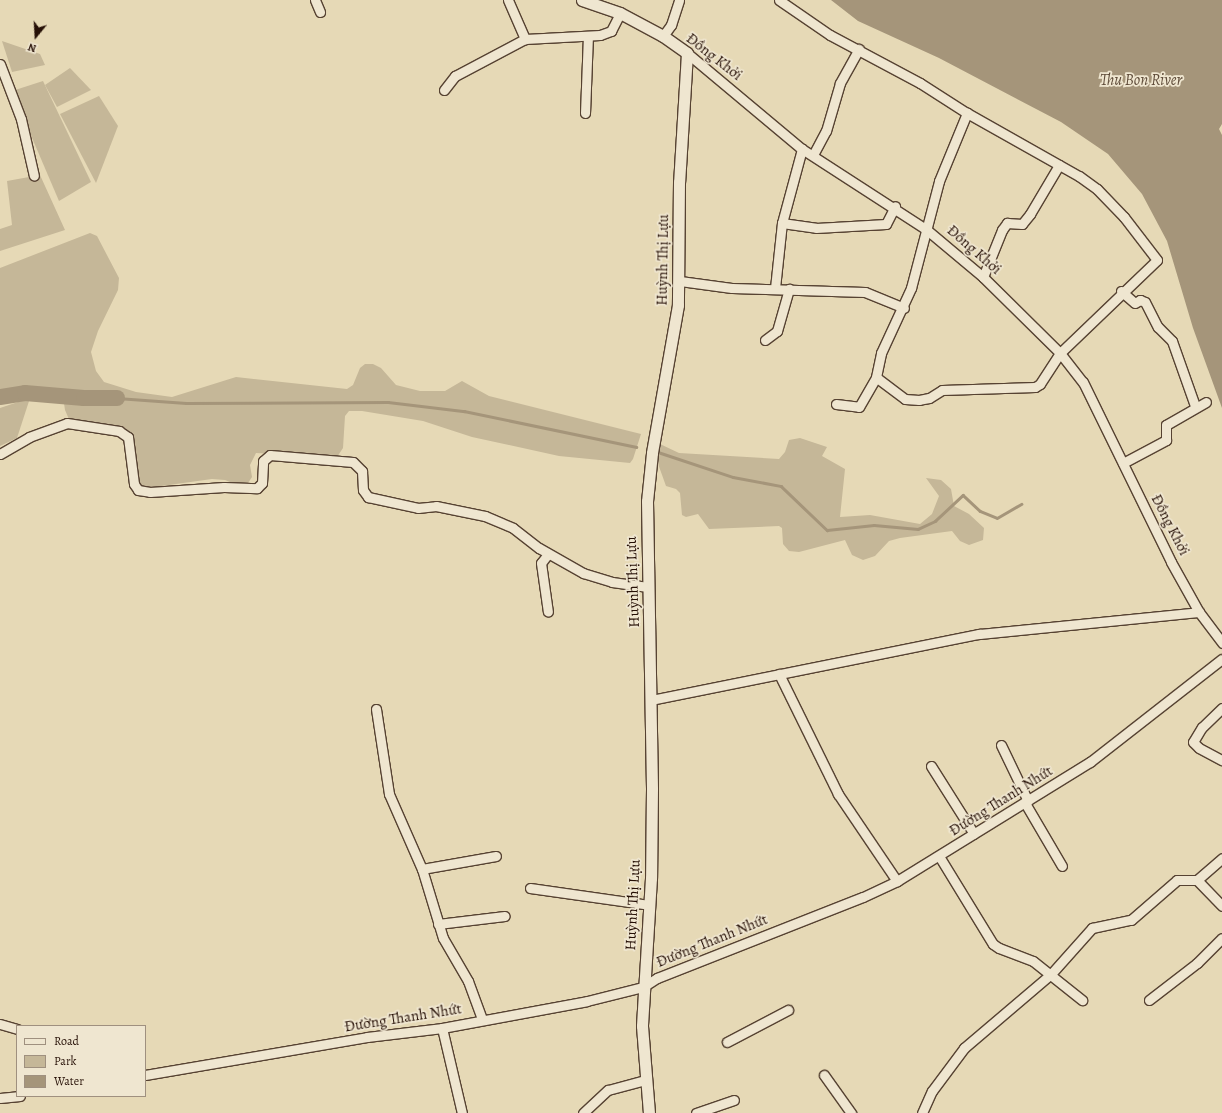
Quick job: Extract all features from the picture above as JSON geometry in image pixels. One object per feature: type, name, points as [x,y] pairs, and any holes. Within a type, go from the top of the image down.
[{"type":"street","points":[[315,0],[320,12]]},
{"type":"street","points":[[508,0],[525,39]]},
{"type":"street","name":"Đồng Khởi","points":[[582,0],[620,13],[663,36],[687,53],[802,149],[895,206],[927,230],[983,277],[1060,353],[1083,382],[1199,612],[1222,643]]},
{"type":"street","points":[[663,36],[671,25],[679,0]]},
{"type":"street","points":[[779,0],[830,35],[860,49],[945,97],[967,112],[1059,165],[1097,189],[1124,217],[1156,256],[1155,264],[1121,291],[1060,353],[1040,384],[1035,387],[942,390],[929,398],[919,400],[905,399],[876,377]]},
{"type":"street","points":[[444,90],[455,76],[525,39],[600,35],[611,31],[620,13]]},
{"type":"street","points":[[585,113],[588,36]]},
{"type":"street","points":[[813,155],[826,131],[840,83],[860,49]]},
{"type":"street","name":"Huỳnh Thị Lựu","points":[[649,1113],[642,1026],[643,987],[649,905],[652,789],[647,530],[650,466],[675,328],[680,281],[679,182],[687,53]]},
{"type":"street","points":[[0,64],[21,119],[34,176]]},
{"type":"street","points":[[836,404],[859,407],[876,377],[881,353],[904,308],[927,230],[939,181],[967,112]]},
{"type":"street","points":[[775,288],[782,223],[802,149]]},
{"type":"street","points":[[983,277],[1002,230],[1008,223],[1022,224],[1030,214],[1059,165]]},
{"type":"street","points":[[782,223],[816,228],[886,224],[895,206]]},
{"type":"street","points":[[680,281],[732,288],[775,288],[865,292],[904,308]]},
{"type":"street","points":[[765,340],[777,331],[789,289]]},
{"type":"street","points":[[1121,291],[1135,303],[1140,300],[1145,302],[1158,327],[1172,341],[1195,406]]},
{"type":"street","points":[[1123,463],[1166,440],[1165,426],[1195,406],[1206,402]]},
{"type":"street","points":[[0,454],[29,437],[67,423],[119,430],[128,437],[134,484],[138,490],[150,492],[224,487],[257,488],[262,483],[263,461],[268,456],[351,462],[362,471],[363,490],[368,497],[418,508],[436,506],[484,516],[513,528],[548,554],[594,577],[648,587]]},
{"type":"street","points":[[548,554],[541,563],[548,612]]},
{"type":"street","points":[[651,700],[979,634],[1199,612]]},
{"type":"street","name":"Đường Thanh Nhứt","points":[[146,1075],[367,1037],[442,1028],[482,1019],[587,1001],[643,987],[657,978],[863,897],[897,881],[1090,762],[1222,659]]},
{"type":"street","points":[[779,674],[838,794],[897,881]]},
{"type":"street","points":[[1222,708],[1200,730],[1194,742],[1199,748],[1222,760]]},
{"type":"street","points":[[376,709],[389,794],[422,869],[443,938],[468,981],[482,1019]]},
{"type":"street","points":[[1001,745],[1026,802],[1062,866]]},
{"type":"street","points":[[931,766],[974,834]]},
{"type":"street","points":[[422,869],[496,856]]},
{"type":"street","points":[[939,856],[993,944],[1033,961],[1082,1000]]},
{"type":"street","points":[[922,1113],[932,1091],[964,1048],[1051,974],[1092,928],[1131,920],[1177,880],[1197,880],[1222,858]]},
{"type":"street","points":[[1197,880],[1222,906]]},
{"type":"street","points":[[530,888],[649,905]]},
{"type":"street","points":[[438,924],[505,916]]},
{"type":"street","points":[[1149,1000],[1197,963],[1222,938]]},
{"type":"street","points":[[727,1042],[788,1010]]},
{"type":"street","points":[[0,1024],[16,1028]]},
{"type":"street","points":[[442,1028],[462,1113]]},
{"type":"street","points":[[824,1075],[851,1113]]},
{"type":"street","points":[[583,1113],[608,1090],[646,1080]]},
{"type":"street","points":[[0,1098],[16,1096]]},
{"type":"street","points":[[696,1113],[734,1100]]},
{"type":"green space","points":[[2,41],[40,54],[45,65],[12,72]]},
{"type":"green space","points":[[70,68],[91,90],[57,107],[45,85]]},
{"type":"green space","points":[[43,81],[91,182],[59,201],[12,91]]},
{"type":"green space","points":[[99,96],[118,126],[96,183],[60,114]]},
{"type":"green space","points":[[40,175],[65,230],[0,251],[0,229],[12,225],[7,181]]},
{"type":"green space","points":[[90,233],[97,236],[119,278],[118,290],[98,331],[91,352],[96,371],[104,382],[136,392],[172,397],[236,377],[347,389],[353,385],[360,368],[365,364],[373,364],[381,368],[396,385],[420,391],[445,391],[462,381],[489,396],[641,434],[633,459],[630,463],[559,456],[472,437],[423,421],[362,411],[349,411],[345,416],[343,448],[337,457],[256,453],[250,465],[252,477],[248,483],[240,486],[225,480],[212,479],[140,489],[126,435],[71,424],[65,410],[62,390],[30,386],[0,391],[0,268]]},
{"type":"green space","points":[[30,398],[17,438],[0,446],[0,408]]},
{"type":"green space","points":[[800,438],[827,447],[822,456],[845,469],[840,517],[870,515],[920,524],[932,514],[939,496],[926,478],[941,480],[951,489],[954,506],[969,514],[984,528],[983,540],[969,545],[960,541],[952,531],[900,538],[889,541],[875,556],[863,560],[852,555],[845,540],[799,552],[789,551],[783,544],[782,528],[779,526],[709,529],[698,514],[686,517],[682,515],[680,493],[676,489],[666,486],[657,461],[660,444],[679,453],[779,459],[785,452],[789,440]]},
{"type":"water","name":"Thu Bon River","points":[[831,0],[1222,0],[1222,124],[1219,129],[1222,135],[1222,408],[1193,328],[1167,241],[1142,194],[1108,154],[1061,122],[939,58],[858,21]]},
{"type":"waterway","points":[[0,397],[25,393],[84,398],[117,398]]},
{"type":"waterway","points":[[117,398],[186,403],[388,402],[464,411],[636,447]]},
{"type":"waterway","points":[[658,452],[733,477],[781,486],[827,530],[874,525],[918,529],[935,521],[963,495],[980,511],[997,518],[1021,504]]}]
